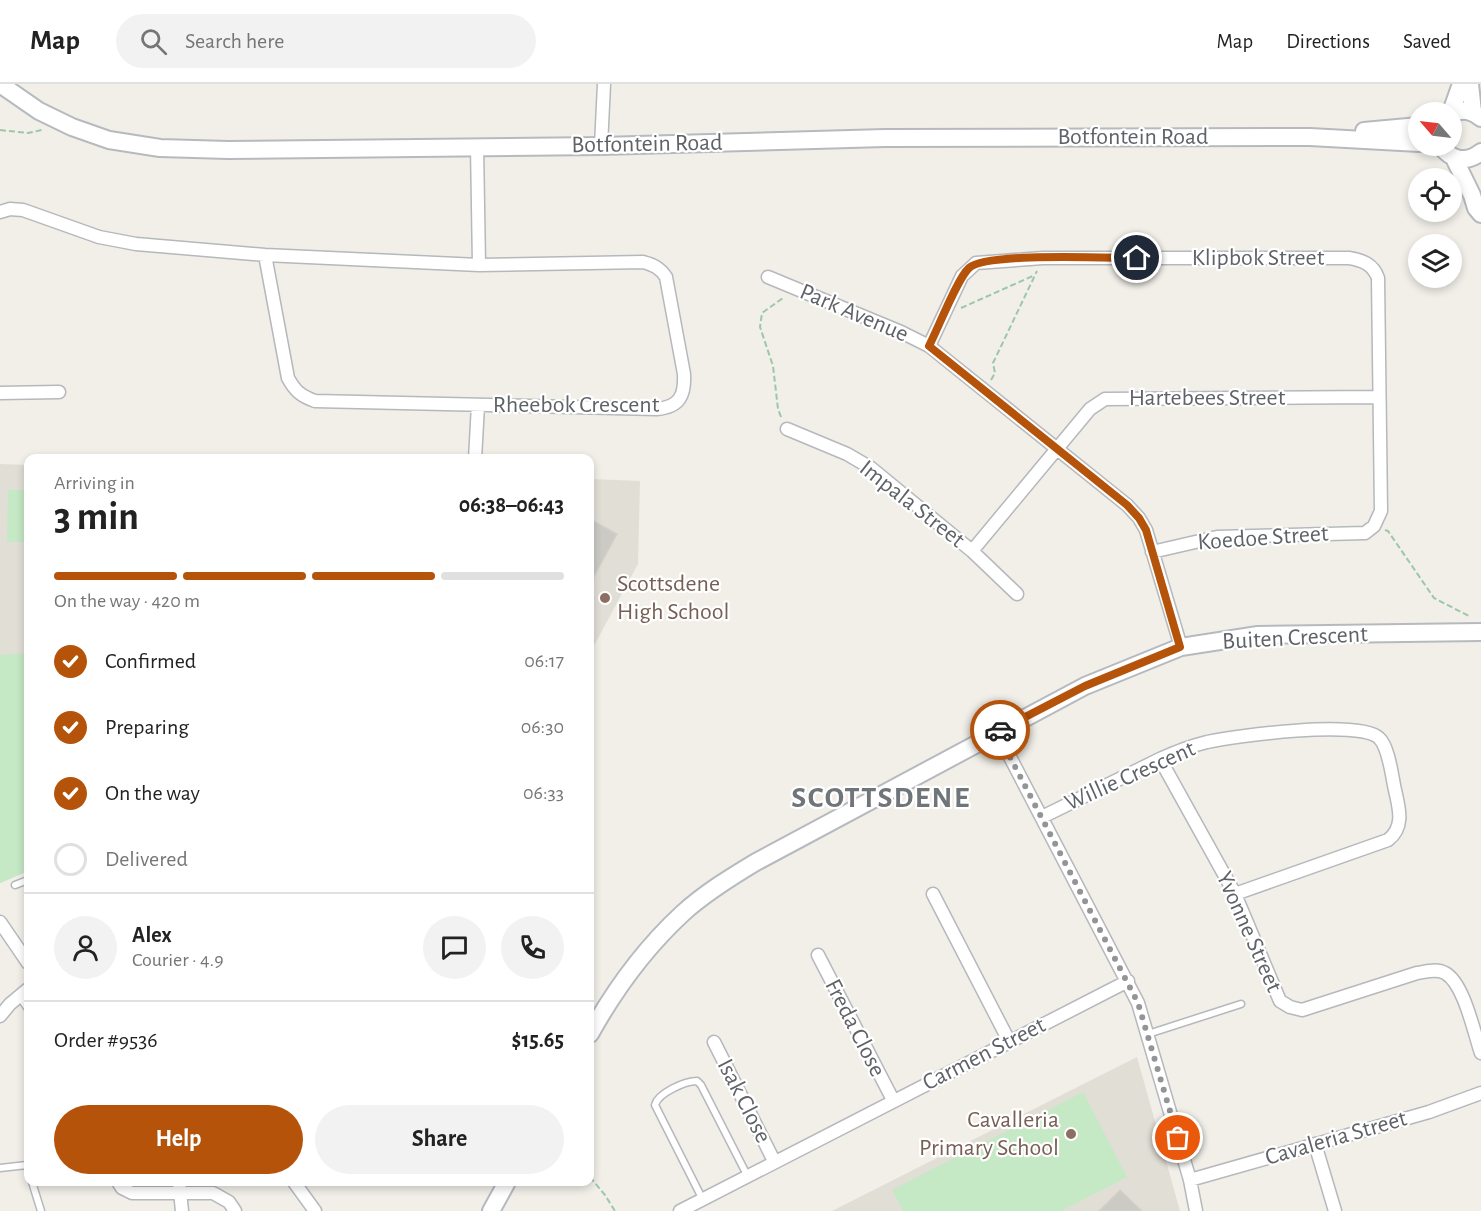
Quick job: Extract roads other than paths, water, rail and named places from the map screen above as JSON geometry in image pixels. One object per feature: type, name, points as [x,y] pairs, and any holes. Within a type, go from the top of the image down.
[{"type":"main road","name":"Botfontein Road","points":[[0,84],[39,111],[72,127],[109,140],[160,148],[228,150],[601,146],[885,138],[1310,137],[1408,127]]},
{"type":"main road","points":[[1455,102],[1461,84]]},
{"type":"main road","points":[[1470,84],[1477,115]]},
{"type":"main road","points":[[1462,111],[1466,110],[1477,115]]},
{"type":"main road","name":"Botfontein Road","points":[[1310,137],[1408,143]]},
{"type":"main road","points":[[1451,156],[1462,160],[1471,159],[1481,152]]},
{"type":"main road","points":[[1454,158],[1476,208],[1481,214]]},
{"type":"main road","name":"Buiten Crescent","points":[[594,1027],[635,964],[684,912],[720,885],[756,862],[1085,686],[1180,647],[1258,635],[1481,633]]},
{"type":"main road","points":[[492,1211],[505,1186]]},
{"type":"street","points":[[601,146],[604,84]]},
{"type":"street","points":[[477,146],[479,265]]},
{"type":"street","name":"Rheebok Crescent","points":[[0,212],[10,209],[23,210],[99,237],[136,244],[265,255],[479,265],[643,262],[654,265],[666,278],[684,374],[682,396],[667,408],[657,409],[315,401],[294,389],[288,378],[265,255]]},
{"type":"street","name":"Klipbok Street","points":[[929,346],[962,276],[976,263],[1043,258],[1349,258],[1365,262],[1376,270],[1378,278],[1381,511],[1374,526]]},
{"type":"street","name":"Park Avenue","points":[[768,277],[901,332],[929,346],[1127,505],[1146,530],[1180,647]]},
{"type":"street","points":[[0,393],[59,392]]},
{"type":"street","name":"Hartebees Street","points":[[1056,449],[1090,409],[1105,399],[1379,397]]},
{"type":"street","points":[[475,454],[478,405]]},
{"type":"street","name":"Impala Street","points":[[787,429],[847,454],[871,468],[972,551],[1017,594]]},
{"type":"street","name":"Impala Street","points":[[972,551],[1056,449]]},
{"type":"street","name":"Koedoe Street","points":[[1152,552],[1217,537],[1365,533],[1374,526]]},
{"type":"street","name":"Willie Crescent","points":[[1042,817],[1179,750],[1206,742],[1287,732],[1334,730],[1368,732],[1378,737],[1383,744],[1390,767],[1399,808],[1398,828],[1395,835],[1388,840],[1235,894]]},
{"type":"street","points":[[997,732],[1138,1003],[1190,1180],[1196,1211]]},
{"type":"street","name":"Yvonne Street","points":[[1160,759],[1235,894],[1280,1001],[1302,1010],[1417,973],[1435,970],[1444,972],[1460,990],[1481,1053]]},
{"type":"street","points":[[933,894],[1009,1041]]},
{"type":"street","points":[[0,922],[24,957]]},
{"type":"street","name":"Freda Close","points":[[818,956],[893,1100]]},
{"type":"street","name":"Carmen Street","points":[[680,1211],[1128,981]]},
{"type":"street","points":[[0,1016],[24,993]]},
{"type":"street","name":"Isak Close","points":[[714,1042],[774,1161]]},
{"type":"street","name":"Cavaleria Street","points":[[1190,1180],[1429,1112],[1481,1093]]},
{"type":"street","points":[[1315,1144],[1335,1211]]},
{"type":"street","points":[[121,1186],[132,1193],[180,1188],[213,1193],[229,1202],[235,1211]]},
{"type":"street","points":[[297,1186],[315,1211]]},
{"type":"street","points":[[180,1188],[182,1211]]},
{"type":"lane","points":[[15,885],[24,882]]},
{"type":"lane","points":[[1147,1035],[1241,1004]]},
{"type":"lane","points":[[702,1198],[655,1105],[659,1097],[690,1081],[697,1081],[701,1085],[747,1175]]},
{"type":"lane","points":[[0,1168],[24,1165]]},
{"type":"lane","points":[[33,1186],[41,1211]]},
{"type":"place","name":"Scottsdene High School","points":[[605,598]]},
{"type":"place","name":"Cavalleria Primary School","points":[[1071,1134]]},
{"type":"district","name":"SCOTTSDENE","points":[[881,798]]}]
